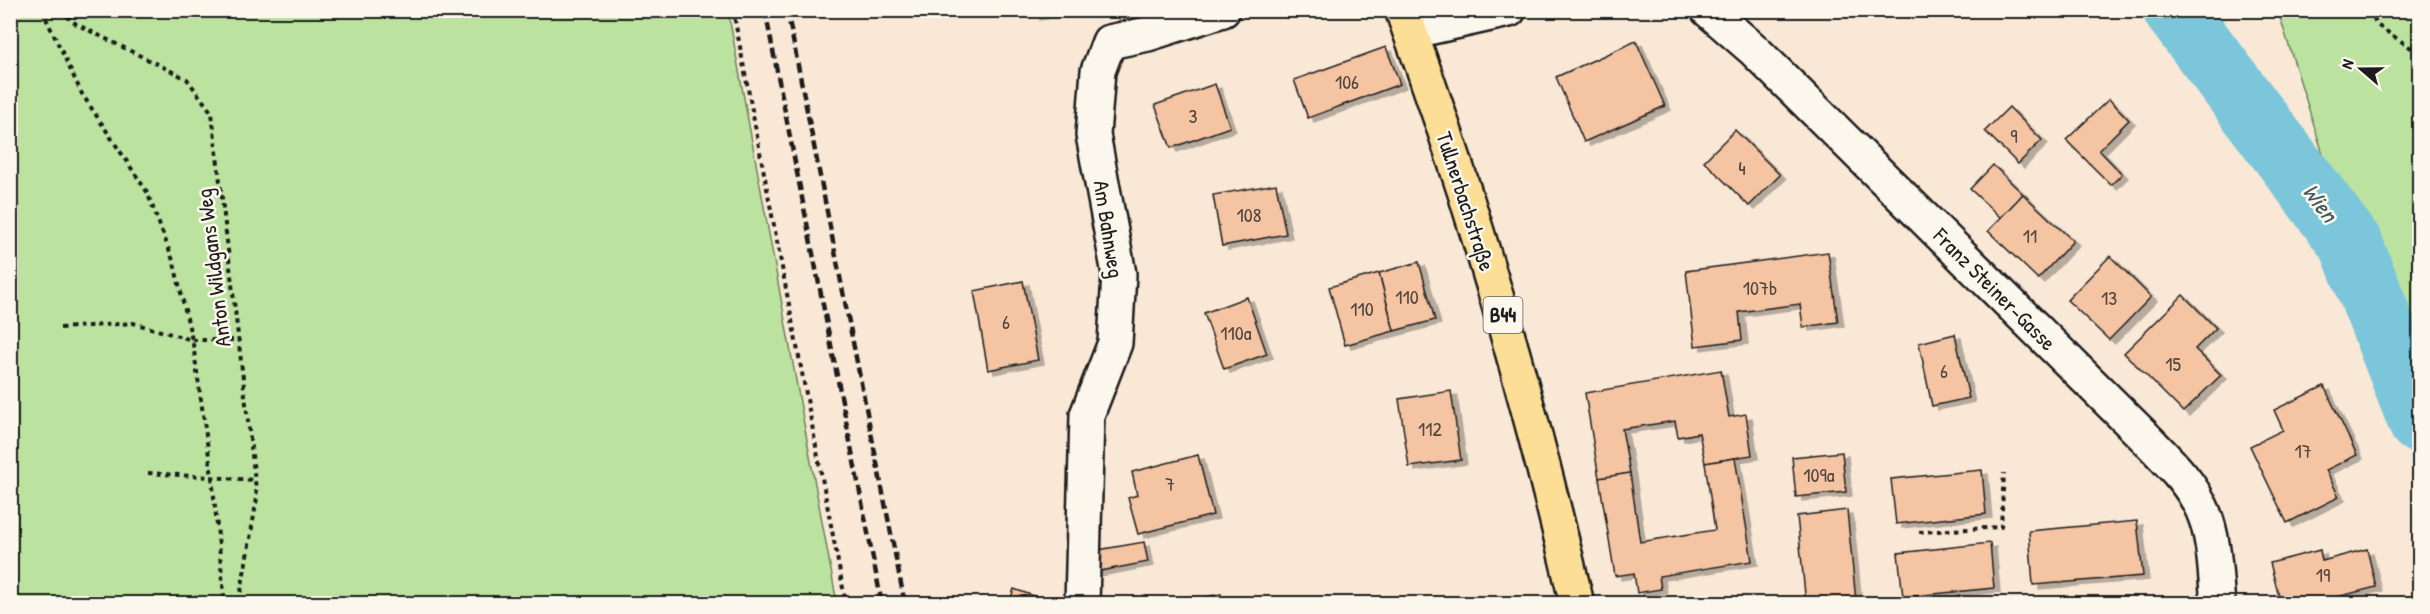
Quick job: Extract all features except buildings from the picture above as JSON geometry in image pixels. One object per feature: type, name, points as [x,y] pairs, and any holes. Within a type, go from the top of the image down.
[{"type":"main road","name":"Tullnerbachstraße","points":[[1406,21],[1490,273],[1531,412],[1578,603]]},
{"type":"street","name":"Am Bahnweg","points":[[1082,603],[1087,415],[1115,343],[1119,274],[1093,135],[1098,71],[1109,42],[1148,34],[1223,10]]},
{"type":"street","points":[[1406,21],[1509,10]]},
{"type":"street","name":"Franz Steiner-Gasse","points":[[1708,10],[1754,50],[2137,429],[2182,477],[2203,511],[2213,547],[2218,603]]},
{"type":"path","points":[[42,10],[82,94],[147,192],[174,263],[192,340],[212,477],[224,595],[229,603]]},
{"type":"path","name":"Anton Wildgans Weg","points":[[60,10],[76,24],[187,79],[212,113],[256,498],[240,597],[242,603]]},
{"type":"path","points":[[733,10],[846,603]]},
{"type":"path","points":[[2370,10],[2378,25],[2420,54]]},
{"type":"path","points":[[60,328],[133,323],[192,340],[238,340]]},
{"type":"path","points":[[148,473],[254,480]]},
{"type":"path","points":[[1919,532],[2001,527],[2004,473]]},
{"type":"green space","points":[[10,11],[728,11],[837,603],[11,603]]},
{"type":"green space","points":[[2278,11],[2419,11],[2419,459]]},
{"type":"waterway","name":"Wien","points":[[2175,10],[2351,244],[2420,422]]},
{"type":"railway","points":[[765,10],[882,604]]},
{"type":"railway","points":[[787,10],[905,604]]}]
